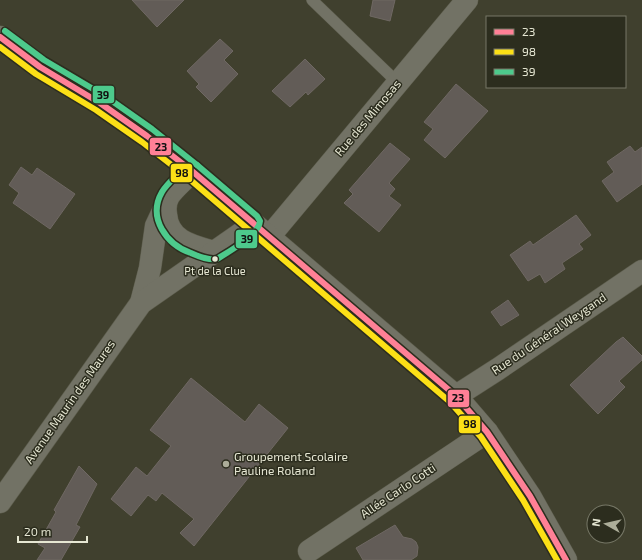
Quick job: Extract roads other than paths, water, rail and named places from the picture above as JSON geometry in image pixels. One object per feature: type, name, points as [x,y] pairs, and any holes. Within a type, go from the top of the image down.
[{"type":"street","name":"Rue des Mimosas","points":[[268,237],[467,0]]},
{"type":"street","points":[[0,36],[40,67],[100,103],[147,136],[192,171],[456,396],[487,432],[530,496],[566,560]]},
{"type":"street","points":[[0,50],[40,67]]},
{"type":"street","name":"Avenue Maurin des Maures","points":[[141,303],[150,268],[156,226],[169,196],[192,171]]},
{"type":"street","points":[[165,207],[167,222],[172,232],[189,245],[214,252]]},
{"type":"street","name":"Avenue Maurin des Maures","points":[[0,502],[141,303],[243,232],[252,222]]},
{"type":"street","name":"Rue du Général Weygand","points":[[456,396],[642,271]]},
{"type":"street","name":"Allée Carlo Cotti","points":[[309,551],[487,432]]},
{"type":"lane","points":[[312,0],[398,83]]},
{"type":"place","name":"Pt de la Clue","points":[[215,259]]},
{"type":"place","name":"Groupement Scolaire Pauline Roland","points":[[226,464]]}]
